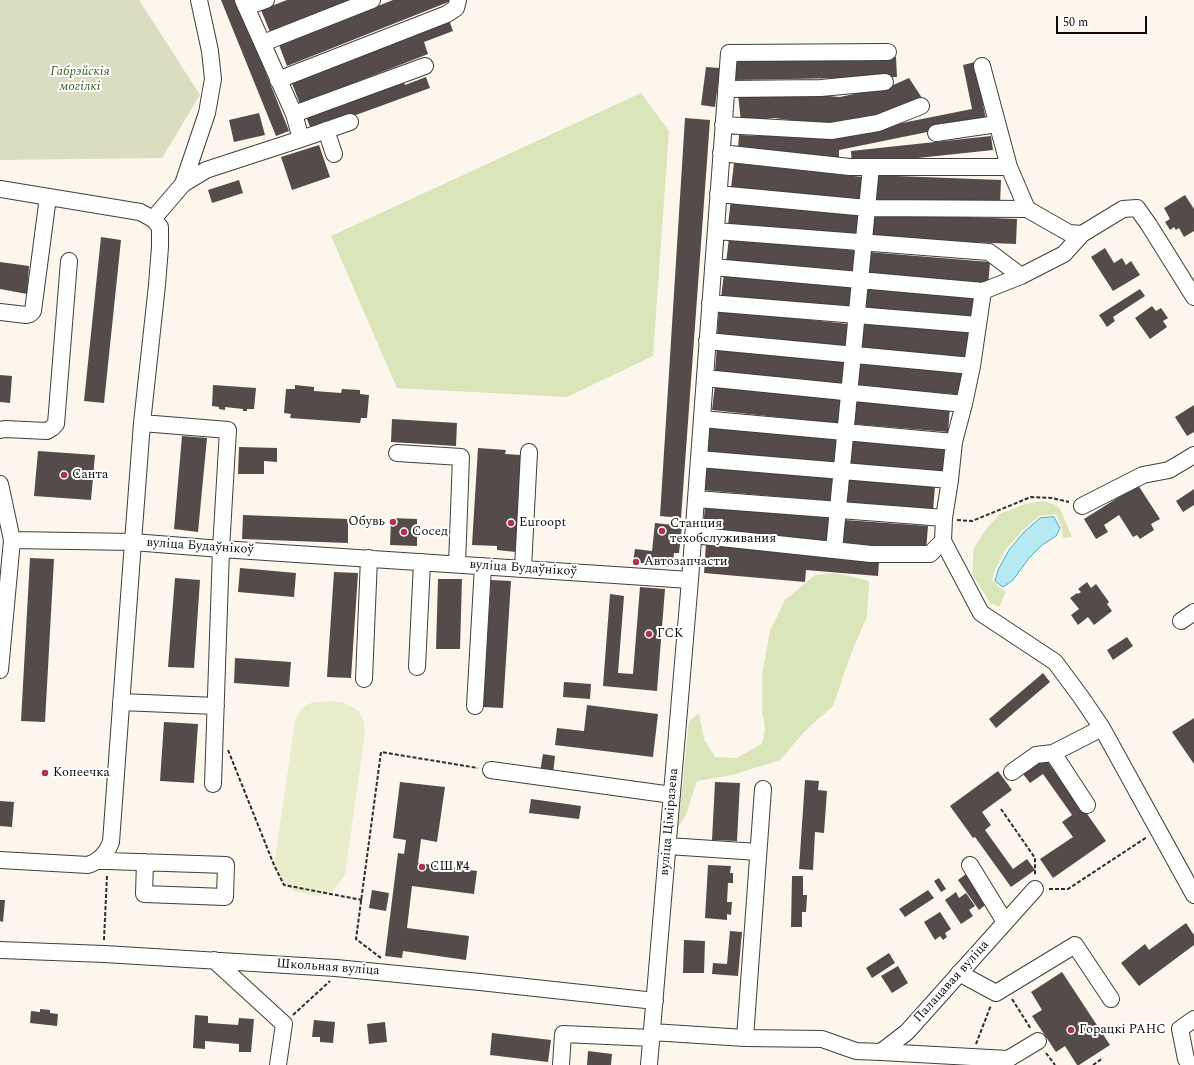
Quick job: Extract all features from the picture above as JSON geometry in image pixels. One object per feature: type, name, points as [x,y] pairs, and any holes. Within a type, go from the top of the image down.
[{"type":"street","points":[[183,184],[207,113],[213,79],[210,52],[199,0]]},
{"type":"street","points":[[266,0],[245,4],[294,114],[301,139]]},
{"type":"street","points":[[263,43],[372,0]]},
{"type":"street","points":[[278,80],[447,14],[456,8],[458,0]]},
{"type":"street","name":"вуліца Ціміразева","points":[[650,1065],[690,580],[729,53],[888,52]]},
{"type":"street","points":[[294,114],[425,66]]},
{"type":"street","points":[[982,66],[1009,167],[1027,209]]},
{"type":"street","points":[[726,89],[821,88],[885,82]]},
{"type":"street","points":[[724,125],[831,131],[878,123],[921,106]]},
{"type":"street","points":[[153,219],[183,184],[206,170],[350,122]]},
{"type":"street","points":[[936,133],[997,124]]},
{"type":"street","points":[[326,130],[334,154]]},
{"type":"street","points":[[721,153],[850,167],[1009,167]]},
{"type":"street","points":[[834,550],[871,167]]},
{"type":"street","points":[[0,189],[140,212],[153,219],[160,227],[157,285],[142,423],[133,542],[12,540]]},
{"type":"street","points":[[718,194],[867,208],[1027,209],[1069,233],[1082,234]]},
{"type":"street","points":[[0,312],[26,315],[33,311],[48,197]]},
{"type":"street","points":[[713,267],[983,291],[1021,276],[1064,254],[1082,234],[1123,209],[1137,208],[1194,297]]},
{"type":"street","points":[[716,231],[989,252],[1021,276]]},
{"type":"street","points":[[0,430],[47,431],[56,424],[69,261]]},
{"type":"street","points":[[983,291],[972,366],[954,442],[944,518],[943,541],[981,613],[1055,662],[1081,697],[1102,728],[1194,895]]},
{"type":"street","points":[[710,303],[978,325]]},
{"type":"street","points":[[708,341],[972,366]]},
{"type":"street","points":[[705,378],[964,404]]},
{"type":"street","points":[[702,419],[954,442]]},
{"type":"street","points":[[142,423],[228,430],[221,549],[213,784]]},
{"type":"street","points":[[523,568],[529,452]]},
{"type":"street","points":[[397,453],[461,457],[457,564]]},
{"type":"street","points":[[1082,506],[1143,475],[1169,470],[1194,455]]},
{"type":"street","points":[[699,459],[950,480]]},
{"type":"street","points":[[0,670],[12,540],[1,491]]},
{"type":"street","points":[[696,499],[944,518]]},
{"type":"street","points":[[693,535],[871,554],[930,554],[943,541]]},
{"type":"street","name":"вуліца Будаўнікоў","points":[[103,861],[111,842],[133,542],[690,580]]},
{"type":"street","points":[[364,679],[369,558]]},
{"type":"street","points":[[418,667],[422,562]]},
{"type":"street","points":[[475,706],[483,566]]},
{"type":"street","points":[[121,702],[216,706]]},
{"type":"street","points":[[1012,772],[1036,754],[1053,753],[1102,728]]},
{"type":"street","points":[[1053,753],[1088,805]]},
{"type":"street","points":[[491,770],[672,795]]},
{"type":"street","points":[[744,1038],[763,789]]},
{"type":"street","points":[[668,846],[758,852]]},
{"type":"street","points":[[0,860],[88,865],[103,861],[145,862],[226,865],[225,897],[144,894],[145,862]]},
{"type":"street","points":[[970,865],[1005,922]]},
{"type":"street","name":"Палацавая вуліца","points":[[885,1058],[1035,889]]},
{"type":"street","points":[[959,973],[1001,990],[1075,945],[1111,999]]},
{"type":"street","name":"Школьная вуліца","points":[[0,950],[104,954],[336,968],[655,1001]]},
{"type":"street","points":[[214,960],[284,1024],[278,1065]]},
{"type":"street","points":[[1190,1059],[1180,1029],[1194,1019]]},
{"type":"street","points":[[561,1065],[563,1034],[744,1038],[822,1038],[855,1058],[971,1057],[1008,1060],[1038,1041]]},
{"type":"path","points":[[944,518],[972,522],[1031,497],[1052,498],[1082,506]]},
{"type":"path","points":[[227,748],[274,865],[284,885],[362,900]]},
{"type":"path","points":[[393,974],[392,966],[356,939],[382,752],[491,770]]},
{"type":"path","points":[[1001,809],[1035,858],[1035,889],[1068,888],[1158,830]]},
{"type":"path","points":[[103,861],[104,954]]},
{"type":"path","points":[[284,1024],[329,982],[336,968]]},
{"type":"path","points":[[971,1057],[1001,990],[1055,1065]]},
{"type":"path","points":[[1093,1065],[1103,1058]]},
{"type":"green space","name":"Габрэйскія могілкі","points":[[0,0],[139,0],[200,95],[162,158],[0,160]]},
{"type":"green space","points":[[641,93],[669,131],[653,356],[567,397],[397,388],[331,236]]},
{"type":"green space","points":[[1042,501],[1054,504],[1060,509],[1072,537],[1063,538],[1061,526],[1056,514],[1039,516],[1023,530],[1006,549],[996,568],[992,580],[1006,592],[999,607],[990,603],[972,574],[974,548],[986,529],[1001,513],[1026,504]]},
{"type":"green space","points":[[836,573],[869,581],[867,617],[852,651],[833,706],[806,730],[780,760],[732,775],[697,781],[686,815],[678,827],[689,721],[699,714],[704,739],[715,757],[736,758],[762,744],[765,729],[762,711],[762,676],[770,631],[785,600],[815,575]]},
{"type":"green space","points":[[330,701],[343,702],[359,711],[364,722],[365,733],[345,875],[334,890],[318,896],[296,892],[284,885],[274,865],[295,721],[302,709],[308,704]]},
{"type":"water","points":[[1054,517],[1060,528],[1056,536],[1042,545],[1029,558],[1013,580],[1003,587],[995,581],[998,570],[1009,550],[1024,532],[1040,518]]},
{"type":"building","points":[[221,0],[237,0],[289,131],[276,136]]},
{"type":"building","points":[[287,0],[352,0],[270,32],[261,10]]},
{"type":"building","points":[[393,0],[451,1],[287,66],[279,45]]},
{"type":"building","points":[[449,20],[453,31],[424,42],[428,54],[300,104],[291,81]]},
{"type":"building","points":[[896,57],[897,77],[735,80],[735,59]]},
{"type":"building","points":[[975,62],[986,120],[839,150],[839,158],[738,149],[739,135],[760,136],[762,131],[847,134],[972,109],[963,65]]},
{"type":"building","points":[[706,67],[720,68],[715,107],[701,105]]},
{"type":"building","points":[[426,77],[430,88],[312,131],[306,117],[404,83],[405,85]]},
{"type":"building","points":[[909,78],[922,98],[877,120],[838,126],[774,118],[741,122],[738,94],[771,91],[840,97],[891,86]]},
{"type":"building","points":[[259,113],[265,135],[234,142],[229,120]]},
{"type":"building","points":[[685,118],[710,120],[681,518],[660,516]]},
{"type":"building","points":[[991,136],[993,150],[852,165],[851,151]]},
{"type":"building","points":[[319,145],[330,177],[292,190],[281,157]]},
{"type":"building","points":[[734,163],[863,177],[860,202],[731,188]]},
{"type":"building","points":[[871,175],[1001,180],[1000,205],[870,200]]},
{"type":"building","points":[[239,180],[243,193],[212,203],[208,190]]},
{"type":"building","points":[[1185,195],[1194,209],[1194,231],[1184,237],[1179,228],[1176,230],[1174,227],[1170,230],[1165,222],[1170,219],[1164,208]]},
{"type":"building","points":[[731,199],[860,213],[857,238],[728,225]]},
{"type":"building","points":[[872,213],[1017,219],[1016,244],[871,238]]},
{"type":"building","points":[[101,237],[121,240],[104,403],[84,401]]},
{"type":"building","points":[[729,238],[857,251],[855,276],[726,263]]},
{"type":"building","points":[[1105,248],[1114,263],[1122,258],[1126,265],[1131,261],[1140,275],[1113,291],[1091,257]]},
{"type":"building","points":[[868,252],[990,262],[988,287],[866,277]]},
{"type":"building","points":[[0,262],[29,266],[27,294],[0,289]]},
{"type":"building","points":[[724,273],[853,286],[850,312],[721,298]]},
{"type":"building","points":[[864,287],[977,295],[975,321],[862,312]]},
{"type":"building","points":[[1140,289],[1145,296],[1113,317],[1115,321],[1107,327],[1099,315]]},
{"type":"building","points":[[1152,306],[1156,311],[1161,308],[1168,318],[1163,321],[1167,327],[1150,339],[1135,318]]},
{"type":"building","points":[[719,310],[848,324],[846,349],[717,335]]},
{"type":"building","points":[[859,323],[972,332],[970,357],[857,349]]},
{"type":"building","points":[[717,346],[846,361],[843,386],[715,371]]},
{"type":"building","points":[[859,361],[967,369],[965,395],[857,386]]},
{"type":"building","points":[[0,375],[12,376],[10,403],[0,402]]},
{"type":"building","points":[[213,385],[256,388],[254,409],[247,409],[247,411],[243,411],[243,409],[225,407],[225,410],[212,406]]},
{"type":"building","points":[[295,385],[314,387],[314,391],[341,393],[342,389],[360,390],[360,394],[369,395],[367,418],[361,418],[360,423],[290,418],[291,414],[284,413],[286,389],[295,389]]},
{"type":"building","points":[[715,385],[844,399],[841,424],[712,410]]},
{"type":"building","points":[[856,399],[950,407],[948,432],[853,424]]},
{"type":"building","points":[[1194,405],[1194,432],[1187,436],[1175,417]]},
{"type":"building","points":[[392,419],[457,423],[456,446],[391,442]]},
{"type":"building","points":[[708,427],[838,439],[835,464],[706,452]]},
{"type":"building","points":[[182,436],[207,438],[198,532],[174,529]]},
{"type":"building","points":[[851,440],[945,448],[943,473],[849,465]]},
{"type":"building","points":[[239,447],[277,448],[277,462],[264,461],[264,474],[238,474]]},
{"type":"building","points":[[478,448],[506,450],[505,454],[521,455],[516,552],[497,550],[497,546],[472,545]]},
{"type":"building","name":"Санта","points":[[38,451],[95,455],[91,500],[34,496]]},
{"type":"building","points":[[704,464],[833,476],[830,501],[701,490]]},
{"type":"building","points":[[844,479],[935,486],[933,511],[842,504]]},
{"type":"building","points":[[1138,485],[1160,519],[1151,524],[1154,530],[1140,539],[1137,535],[1133,537],[1119,515],[1104,525],[1108,532],[1096,539],[1084,519]]},
{"type":"building","points":[[1194,489],[1194,505],[1183,512],[1176,501]]},
{"type":"building","points":[[705,505],[834,517],[832,542],[703,530]]},
{"type":"building","points":[[243,515],[348,519],[348,543],[242,539]]},
{"type":"building","name":"Сосед","points":[[391,518],[417,519],[417,546],[390,545]]},
{"type":"building","points":[[845,520],[928,526],[926,551],[843,545]]},
{"type":"building","points":[[655,523],[682,526],[679,553],[674,553],[672,567],[633,562],[635,549],[652,551]]},
{"type":"building","points":[[706,543],[813,552],[813,556],[879,562],[878,576],[806,570],[805,582],[704,573]]},
{"type":"building","points":[[30,558],[54,559],[45,722],[21,721]]},
{"type":"building","points":[[240,568],[296,573],[294,597],[238,592]]},
{"type":"building","points":[[334,572],[358,573],[351,678],[327,677]]},
{"type":"building","points":[[175,578],[200,580],[194,668],[168,667]]},
{"type":"building","points":[[438,579],[462,579],[460,649],[436,649]]},
{"type":"building","points":[[491,580],[511,581],[503,708],[483,707]]},
{"type":"building","points":[[1087,582],[1091,588],[1096,584],[1109,602],[1107,604],[1112,611],[1094,625],[1088,617],[1078,625],[1071,615],[1079,609],[1070,598],[1081,592],[1078,589]]},
{"type":"building","name":"ГСК","points":[[640,587],[665,589],[657,691],[603,686],[610,594],[624,596],[618,673],[633,674]]},
{"type":"building","points":[[1127,637],[1133,646],[1113,660],[1107,650]]},
{"type":"building","points":[[235,658],[291,662],[289,687],[234,683]]},
{"type":"building","points":[[1043,673],[1050,682],[996,728],[989,719]]},
{"type":"building","points":[[564,682],[591,684],[590,699],[563,697]]},
{"type":"building","points":[[587,705],[658,714],[653,757],[555,745],[557,728],[584,731]]},
{"type":"building","points":[[1194,718],[1194,764],[1172,732]]},
{"type":"building","points":[[164,722],[198,724],[194,783],[160,781]]},
{"type":"building","points":[[543,754],[555,756],[553,774],[540,772]]},
{"type":"building","points":[[1045,758],[1106,841],[1053,878],[1040,859],[1073,837],[1062,822],[1072,815],[1043,774],[1030,783],[1023,774]]},
{"type":"building","points":[[998,771],[1012,790],[982,812],[991,825],[985,830],[1013,869],[1027,859],[1035,870],[1011,887],[975,837],[973,838],[950,806]]},
{"type":"building","points":[[805,780],[819,781],[818,790],[827,791],[824,833],[815,832],[813,870],[799,869]]},
{"type":"building","name":"СШ №4","points":[[400,782],[445,787],[437,842],[421,839],[418,863],[477,871],[474,894],[412,886],[407,928],[469,936],[466,960],[403,951],[402,958],[385,956],[398,853],[404,854],[406,840],[393,838]]},
{"type":"building","points":[[715,782],[740,783],[737,841],[712,840]]},
{"type":"building","points":[[531,799],[581,806],[579,819],[529,813]]},
{"type":"building","points":[[0,801],[14,802],[12,827],[0,826]]},
{"type":"building","points":[[708,865],[731,866],[730,873],[733,873],[733,883],[728,883],[727,902],[732,902],[731,915],[727,914],[727,920],[705,918]]},
{"type":"building","points":[[966,874],[980,895],[989,902],[979,910],[958,880]]},
{"type":"building","points":[[792,876],[803,876],[803,895],[807,895],[806,912],[802,912],[802,927],[791,927]]},
{"type":"building","points":[[939,878],[946,889],[941,892],[934,881]]},
{"type":"building","points":[[372,890],[389,893],[386,911],[369,908]]},
{"type":"building","points":[[928,890],[934,898],[905,917],[899,909]]},
{"type":"building","points":[[956,892],[959,898],[966,893],[975,906],[969,910],[973,916],[961,924],[945,900]]},
{"type":"building","points":[[0,900],[5,900],[3,922],[0,921]]},
{"type":"building","points":[[940,912],[951,929],[945,933],[947,937],[943,940],[940,936],[935,940],[924,922]]},
{"type":"building","points":[[1186,923],[1194,935],[1194,945],[1139,986],[1121,963],[1145,944],[1149,950]]},
{"type":"building","points":[[730,931],[742,932],[738,976],[712,974],[713,963],[727,964]]},
{"type":"building","points":[[684,940],[705,941],[704,973],[683,973]]},
{"type":"building","points":[[889,953],[895,963],[872,978],[866,968]]},
{"type":"building","points":[[898,966],[908,983],[892,993],[881,976]]},
{"type":"building","name":"Горацкі РАНС","points":[[1062,972],[1110,1045],[1079,1065],[1077,1065],[1065,1046],[1056,1052],[1032,1016],[1042,1010],[1031,992]]},
{"type":"building","points":[[40,1009],[50,1010],[50,1013],[58,1014],[57,1026],[30,1023],[31,1011],[40,1012]]},
{"type":"building","points":[[195,1015],[208,1016],[208,1023],[238,1025],[239,1018],[254,1019],[251,1052],[239,1052],[239,1044],[205,1041],[205,1049],[193,1048]]},
{"type":"building","points":[[314,1020],[335,1022],[333,1043],[320,1042],[320,1037],[312,1037]]},
{"type":"building","points":[[385,1022],[387,1042],[369,1044],[367,1024]]},
{"type":"building","points":[[492,1033],[551,1040],[548,1062],[490,1055]]},
{"type":"building","points":[[588,1051],[612,1054],[611,1065],[587,1065]]},
{"type":"place","name":"Санта","points":[[64,475]]},
{"type":"place","name":"Обувь","points":[[393,522]]},
{"type":"place","name":"Euroopt","points":[[511,523]]},
{"type":"place","name":"Станция техобслуживания","points":[[662,531]]},
{"type":"place","name":"Сосед","points":[[404,532]]},
{"type":"place","name":"Автозапчасти","points":[[636,562]]},
{"type":"place","name":"ГСК","points":[[649,634]]},
{"type":"place","name":"Копеечка","points":[[45,773]]},
{"type":"place","name":"СШ №4","points":[[422,867]]},
{"type":"place","name":"Горацкі РАНС","points":[[1071,1030]]}]
